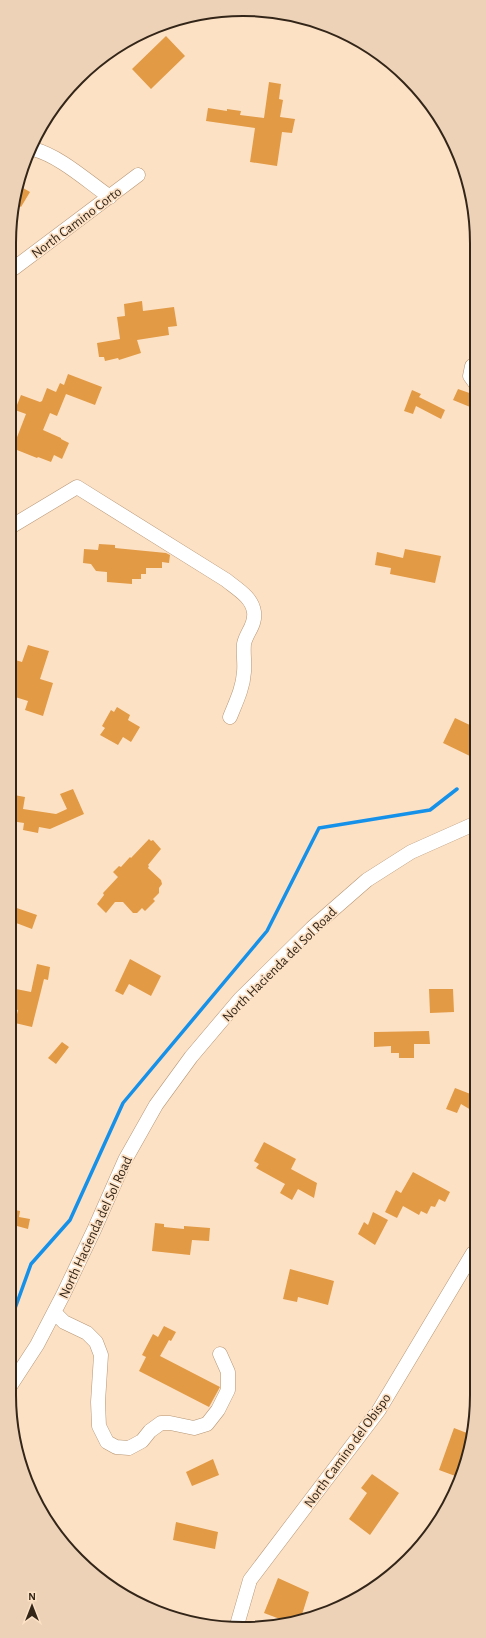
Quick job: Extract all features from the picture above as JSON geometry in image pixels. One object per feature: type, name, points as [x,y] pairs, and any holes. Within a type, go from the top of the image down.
[{"type":"street","points":[[36,150],[55,158],[110,197]]},
{"type":"street","name":"North Camino Corto","points":[[16,267],[138,175]]},
{"type":"street","points":[[16,524],[77,487],[226,580],[242,592],[250,601],[254,612],[254,622],[244,643],[244,674],[230,717]]},
{"type":"street","name":"North Hacienda del Sol Road","points":[[16,1377],[37,1345],[54,1312],[94,1230],[125,1160],[156,1105],[191,1057],[236,1003],[312,928],[367,880],[411,852],[470,826]]},
{"type":"street","name":"North Camino del Obispo","points":[[238,1622],[250,1580],[379,1410],[470,1258]]},
{"type":"street","points":[[54,1312],[64,1322],[87,1333],[96,1342],[101,1355],[98,1402],[99,1426],[107,1442],[116,1447],[129,1448],[142,1441],[150,1431],[161,1423],[170,1423],[194,1428],[206,1424],[218,1410],[228,1390],[228,1372],[220,1354]]},
{"type":"building","points":[[166,36],[185,56],[151,89],[132,69]]},
{"type":"building","points":[[269,82],[281,84],[279,99],[283,100],[280,117],[295,119],[292,133],[282,132],[277,166],[250,162],[255,128],[206,121],[208,108],[227,111],[227,109],[241,111],[240,115],[264,118]]},
{"type":"building","points":[[23,188],[30,192],[21,207],[19,206]]},
{"type":"building","points":[[142,301],[143,311],[174,307],[177,326],[168,327],[169,335],[137,340],[141,353],[119,360],[118,358],[105,361],[104,357],[99,357],[97,343],[120,339],[117,317],[125,316],[124,304]]},
{"type":"building","points":[[68,374],[102,387],[95,405],[66,394],[57,416],[50,413],[43,430],[69,443],[62,459],[54,455],[51,462],[17,450],[16,440],[26,414],[16,410],[21,395],[40,402],[42,401],[47,388],[56,392],[60,383],[64,385]]},
{"type":"building","points":[[458,389],[470,393],[470,407],[453,400]]},
{"type":"building","points":[[412,390],[421,394],[419,397],[445,410],[441,419],[416,406],[413,414],[404,411]]},
{"type":"building","points":[[99,544],[115,545],[115,548],[166,553],[170,555],[169,563],[162,562],[162,568],[146,568],[146,574],[141,574],[141,579],[132,579],[132,584],[107,582],[107,572],[96,571],[91,564],[83,563],[84,549],[98,550]]},
{"type":"building","points":[[405,549],[441,556],[435,583],[390,574],[391,568],[375,565],[377,552],[403,558]]},
{"type":"building","points":[[28,645],[49,651],[40,679],[53,683],[43,716],[25,710],[28,701],[16,697],[16,660],[22,662]]},
{"type":"building","points":[[117,707],[130,715],[128,720],[140,727],[131,742],[123,737],[118,745],[100,735],[105,728],[102,726],[111,710],[114,712]]},
{"type":"building","points":[[455,718],[470,725],[470,756],[443,743]]},
{"type":"building","points":[[73,789],[84,814],[50,829],[39,827],[38,833],[23,830],[24,823],[16,822],[16,795],[25,797],[23,809],[56,814],[67,809],[60,794]]},
{"type":"building","points":[[149,839],[151,841],[153,840],[161,849],[148,865],[148,868],[161,880],[162,884],[159,888],[159,893],[153,899],[155,901],[145,911],[142,908],[137,913],[133,913],[123,902],[115,902],[106,913],[97,904],[104,895],[103,893],[118,877],[113,872],[119,866],[121,867],[130,857],[131,858]]},
{"type":"building","points":[[16,908],[37,915],[32,929],[16,923]]},
{"type":"building","points":[[130,959],[161,976],[151,996],[129,984],[123,995],[115,991]]},
{"type":"building","points":[[37,964],[50,967],[48,980],[44,979],[32,1027],[16,1023],[18,1010],[16,1010],[16,989],[31,992]]},
{"type":"building","points":[[429,989],[453,989],[454,1012],[430,1013]]},
{"type":"building","points":[[429,1031],[430,1044],[414,1044],[414,1058],[399,1058],[399,1053],[391,1053],[391,1046],[374,1047],[374,1032]]},
{"type":"building","points":[[62,1042],[69,1047],[56,1064],[48,1058]]},
{"type":"building","points":[[455,1088],[470,1094],[470,1109],[461,1104],[457,1113],[446,1109]]},
{"type":"building","points":[[264,1142],[296,1159],[291,1169],[317,1183],[314,1198],[298,1189],[292,1200],[280,1193],[285,1184],[256,1168],[259,1164],[254,1161]]},
{"type":"building","points":[[413,1172],[450,1192],[445,1202],[439,1199],[435,1207],[431,1206],[427,1214],[421,1211],[419,1215],[403,1206],[397,1218],[385,1212],[396,1190],[401,1193]]},
{"type":"building","points":[[16,1210],[20,1211],[19,1217],[30,1219],[28,1229],[17,1226],[16,1230]]},
{"type":"building","points":[[373,1212],[388,1220],[375,1245],[358,1234],[364,1222],[368,1225]]},
{"type":"building","points":[[155,1223],[164,1224],[164,1227],[184,1229],[184,1226],[210,1228],[209,1241],[192,1240],[190,1255],[152,1251]]},
{"type":"building","points":[[290,1269],[334,1281],[328,1305],[298,1297],[297,1302],[283,1299]]},
{"type":"building","points":[[164,1326],[176,1332],[171,1341],[169,1340],[160,1356],[220,1387],[209,1407],[139,1371],[146,1357],[142,1355],[153,1334],[158,1337]]},
{"type":"building","points":[[454,1428],[467,1433],[455,1476],[439,1470]]},
{"type":"building","points":[[213,1459],[219,1475],[192,1486],[186,1472]]},
{"type":"building","points":[[372,1474],[399,1493],[370,1535],[349,1519],[367,1493],[361,1488]]},
{"type":"building","points":[[176,1522],[218,1532],[215,1549],[173,1540]]},
{"type":"building","points":[[278,1578],[309,1592],[302,1614],[280,1619],[264,1613]]},
{"type":"waterway","points":[[16,1306],[31,1264],[70,1220],[123,1103],[267,931],[319,828],[430,810],[457,789]]}]
